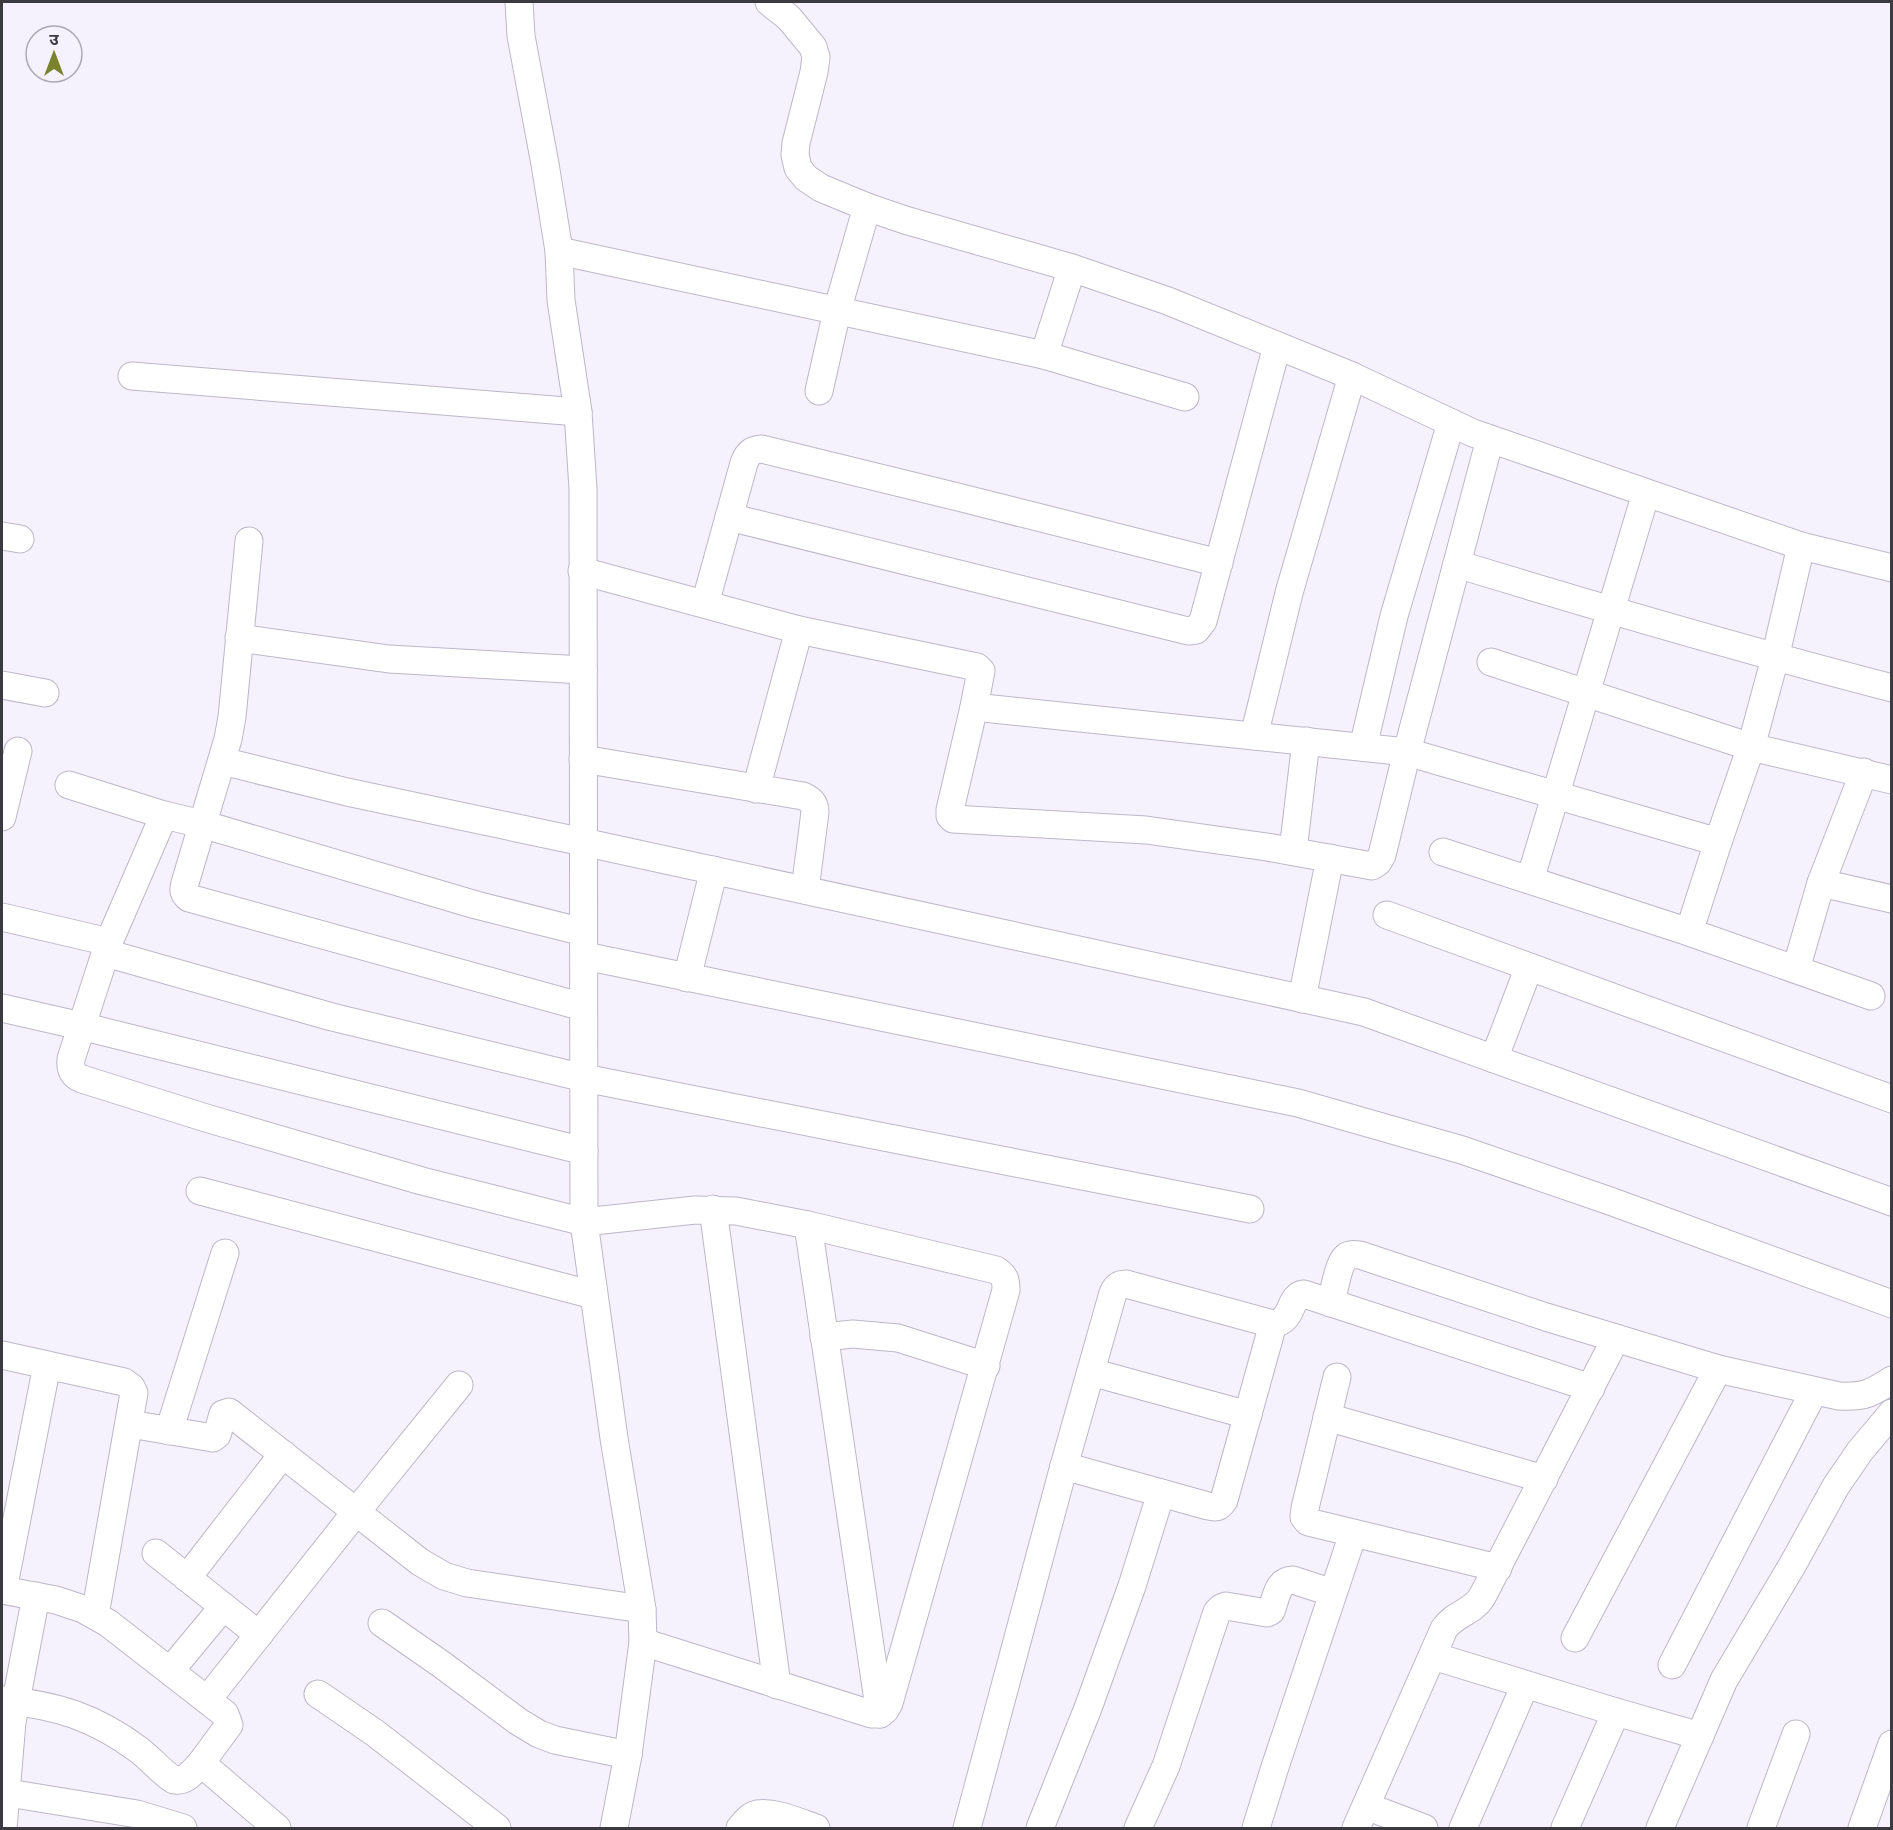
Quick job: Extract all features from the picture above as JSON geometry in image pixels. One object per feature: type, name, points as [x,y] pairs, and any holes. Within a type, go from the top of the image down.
[{"type":"street","points":[[519,2],[521,36],[546,164],[559,251],[561,300],[578,412],[583,489],[584,1222],[593,1295],[642,1609],[643,1642],[628,1755],[614,1828]]},
{"type":"street","points":[[769,2],[789,18],[813,47],[816,57],[795,155],[798,168],[806,178],[821,188],[905,220],[1072,268],[1168,302],[1352,376],[1450,423],[1490,439],[1801,546],[1892,568]]},
{"type":"street","points":[[819,391],[837,311],[867,207]]},
{"type":"street","points":[[559,251],[1044,355],[1185,397]]},
{"type":"street","points":[[1044,355],[1072,268]]},
{"type":"street","points":[[729,517],[1188,631],[1196,630],[1203,621],[1277,346]]},
{"type":"street","points":[[132,376],[578,412]]},
{"type":"street","points":[[1254,736],[1289,593],[1352,376]]},
{"type":"street","points":[[1363,747],[1394,616],[1450,423]]},
{"type":"street","points":[[582,571],[799,630],[977,668],[981,671],[981,678],[950,810],[950,816],[953,819],[1146,830],[1372,866],[1382,855],[1490,439]]},
{"type":"street","points":[[705,604],[748,454],[762,449],[1219,563]]},
{"type":"street","points":[[1530,880],[1646,493]]},
{"type":"street","points":[[249,541],[232,717],[222,761],[183,889],[184,894],[189,898],[583,1007]]},
{"type":"street","points":[[1689,932],[1751,747],[1775,658],[1801,546]]},
{"type":"street","points":[[1457,564],[1610,611],[1775,658],[1892,688]]},
{"type":"street","points":[[756,789],[799,630]]},
{"type":"street","points":[[239,638],[389,659],[582,670]]},
{"type":"street","points":[[1491,662],[1751,747],[1892,780]]},
{"type":"street","points":[[2,686],[45,693]]},
{"type":"street","points":[[974,707],[1407,752],[1718,842]]},
{"type":"street","points":[[1293,852],[1306,741]]},
{"type":"street","points":[[2,817],[18,751]]},
{"type":"street","points":[[583,759],[803,796],[815,805],[805,890]]},
{"type":"street","points":[[222,761],[346,792],[1364,1012],[1892,1202]]},
{"type":"street","points":[[1796,969],[1821,883],[1864,772]]},
{"type":"street","points":[[69,785],[164,815],[202,824],[476,905],[687,978],[1298,1103],[1462,1150],[1610,1201],[1892,1304]]},
{"type":"street","points":[[164,815],[108,947],[71,1059],[70,1068],[74,1076],[422,1181],[584,1222],[695,1210],[736,1211],[808,1225],[996,1270],[1003,1275],[1006,1290],[986,1366],[889,1703],[885,1710],[880,1714],[871,1714],[643,1642]]},
{"type":"street","points":[[1443,852],[1689,932],[1871,996]]},
{"type":"street","points":[[1302,999],[1330,858]]},
{"type":"street","points":[[687,978],[714,870]]},
{"type":"street","points":[[1821,883],[1892,898]]},
{"type":"street","points":[[1387,915],[1892,1099]]},
{"type":"street","points":[[2,917],[108,947],[332,1017],[584,1078],[1250,1209]]},
{"type":"street","points":[[1494,1059],[1529,967]]},
{"type":"street","points":[[2,1008],[584,1151]]},
{"type":"street","points":[[200,1191],[593,1295]]},
{"type":"street","points":[[713,1209],[777,1684]]},
{"type":"street","points":[[808,1225],[880,1714]]},
{"type":"street","points":[[170,1431],[225,1253]]},
{"type":"street","points":[[1331,1303],[1341,1265],[1346,1257],[1352,1254],[1360,1255],[1718,1369],[1839,1396],[1859,1397],[1874,1392],[1892,1380]]},
{"type":"street","points":[[967,1828],[1064,1466],[1113,1293],[1120,1284],[1273,1324],[1280,1323],[1286,1318],[1296,1297],[1300,1294],[1591,1388]]},
{"type":"street","points":[[1064,1466],[1215,1508],[1220,1506],[1224,1500],[1273,1324]]},
{"type":"street","points":[[825,1337],[854,1334],[898,1338],[986,1366]]},
{"type":"street","points":[[1424,1828],[1361,1817],[1444,1629],[1450,1620],[1477,1605],[1616,1338]]},
{"type":"street","points":[[2,1355],[124,1382],[131,1387],[134,1393],[94,1615]]},
{"type":"street","points":[[9,1701],[54,1708],[82,1716],[139,1750],[174,1780],[180,1781],[186,1779],[201,1763],[229,1725],[225,1714],[108,1623],[83,1609],[36,1596],[2,1590],[48,1365]]},
{"type":"street","points":[[1575,1638],[1718,1369]]},
{"type":"street","points":[[1091,1372],[1248,1415]]},
{"type":"street","points":[[1337,1377],[1304,1517],[1308,1522],[1498,1568]]},
{"type":"street","points":[[207,1700],[459,1385]]},
{"type":"street","points":[[1672,1665],[1815,1391]]},
{"type":"street","points":[[130,1424],[213,1438],[217,1435],[223,1414],[229,1412],[420,1562],[444,1576],[467,1583],[642,1609]]},
{"type":"street","points":[[1660,1828],[1724,1680],[1836,1486],[1860,1451],[1892,1413]]},
{"type":"street","points":[[1327,1417],[1544,1479]]},
{"type":"street","points":[[187,1578],[283,1454]]},
{"type":"street","points":[[1040,1828],[1088,1708],[1132,1586],[1161,1493]]},
{"type":"street","points":[[1256,1828],[1353,1534]]},
{"type":"street","points":[[156,1553],[259,1635]]},
{"type":"street","points":[[1138,1828],[1166,1766],[1217,1612],[1226,1606],[1267,1613],[1271,1611],[1280,1587],[1288,1580],[1333,1593]]},
{"type":"street","points":[[3,1828],[9,1701],[36,1596]]},
{"type":"street","points":[[170,1671],[223,1607]]},
{"type":"street","points":[[382,1623],[539,1734],[555,1740],[628,1755]]},
{"type":"street","points":[[1433,1656],[1700,1736]]},
{"type":"street","points":[[1463,1828],[1525,1685]]},
{"type":"street","points":[[318,1694],[375,1733],[497,1828]]},
{"type":"street","points":[[1565,1828],[1616,1712]]},
{"type":"street","points":[[1761,1828],[1796,1734]]},
{"type":"street","points":[[1862,1828],[1892,1744]]},
{"type":"street","points":[[201,1763],[277,1828]]},
{"type":"street","points":[[4,1792],[137,1814],[183,1828]]},
{"type":"street","points":[[740,1828],[756,1814],[765,1814],[816,1828]]}]
